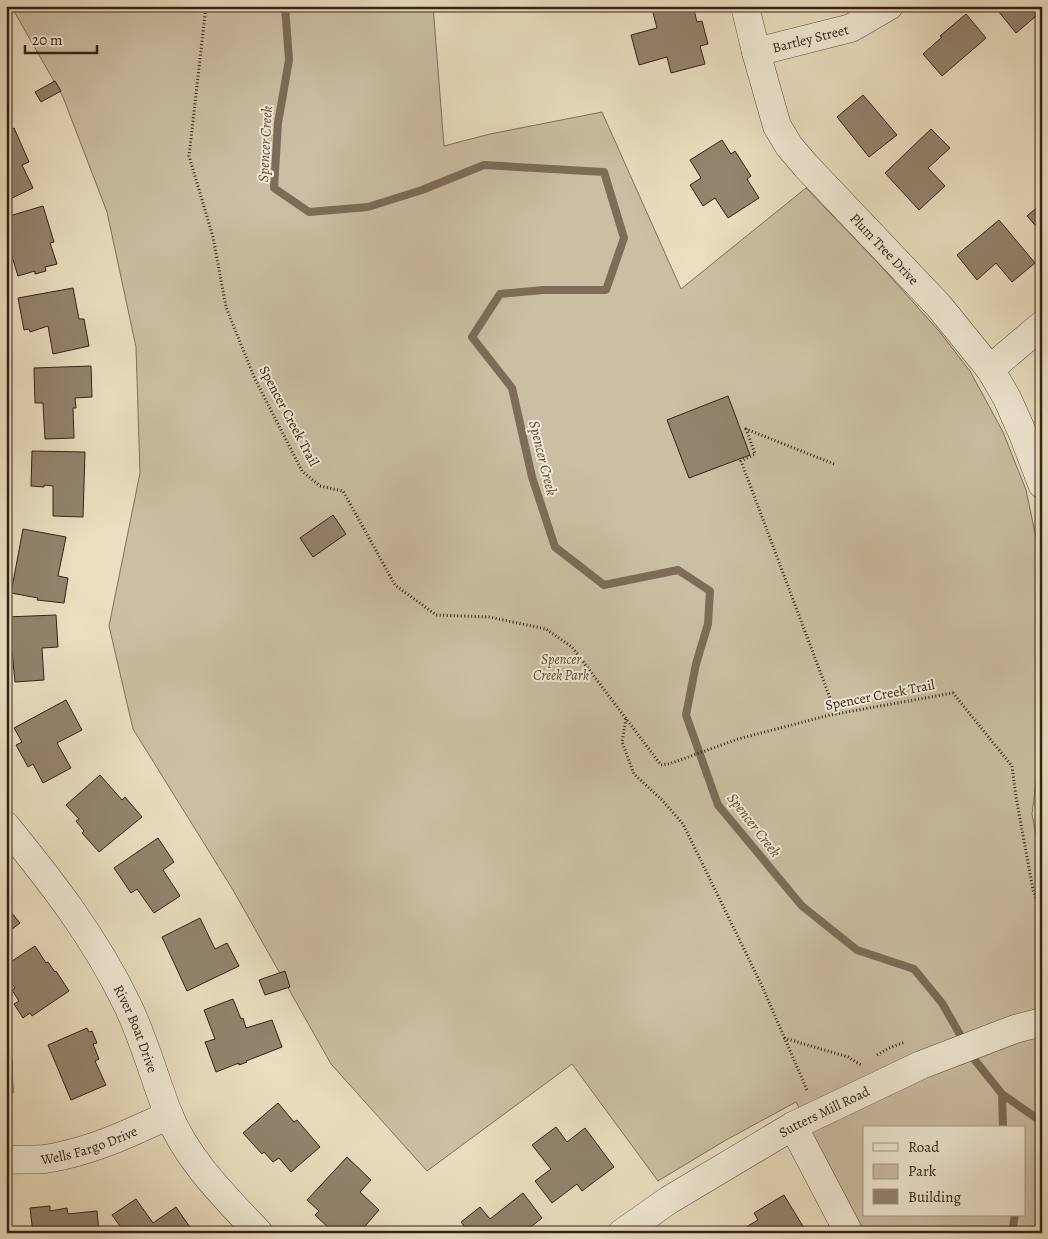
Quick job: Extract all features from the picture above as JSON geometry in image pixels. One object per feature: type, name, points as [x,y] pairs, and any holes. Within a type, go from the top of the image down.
[{"type":"street","name":"Plum Tree Drive","points":[[745,6],[756,52],[778,126],[789,146],[938,306],[990,369],[1023,434],[1042,484]]},
{"type":"street","name":"Bartley Street","points":[[756,52],[852,28],[889,6]]},
{"type":"street","points":[[990,369],[1042,325]]},
{"type":"street","name":"River Boat Drive","points":[[6,826],[69,905],[98,949],[128,1005],[169,1115],[187,1149],[222,1195],[259,1233]]},
{"type":"street","name":"Sutters Mill Road","points":[[622,1233],[669,1200],[792,1126],[921,1064],[1015,1029],[1042,1022]]},
{"type":"street","name":"Wells Fargo Drive","points":[[6,1160],[43,1159],[82,1152],[118,1139],[169,1115]]},
{"type":"street","points":[[792,1126],[849,1233]]},
{"type":"path","name":"Spencer Creek Trail","points":[[206,6],[189,156],[213,237],[226,307],[255,379],[302,471],[320,486],[343,491],[395,584],[436,615],[489,617],[546,629],[572,647],[661,765],[670,764],[738,740],[836,714],[953,693],[1012,766],[1033,890],[1042,912]]},
{"type":"path","points":[[834,464],[746,429],[755,454],[741,461],[836,714]]},
{"type":"path","points":[[626,719],[622,742],[634,774],[662,800],[683,824],[762,986],[808,1091],[816,1088]]},
{"type":"path","points":[[784,1038],[848,1057],[861,1065]]},
{"type":"path","points":[[875,1056],[912,1039]]},
{"type":"path","points":[[854,1068],[868,1060]]},
{"type":"green space","name":"Spencer Creek Park","points":[[11,6],[433,6],[444,146],[490,134],[602,112],[681,289],[806,188],[879,264],[939,331],[970,371],[1003,432],[1026,490],[1042,566],[1042,739],[1032,814],[1042,865],[1042,1233],[865,1233],[796,1102],[726,1140],[658,1181],[572,1064],[427,1171],[331,1064],[233,890],[133,729],[109,626],[140,473],[136,347],[107,212],[63,97]]},
{"type":"building","points":[[661,6],[693,6],[697,22],[702,21],[708,44],[700,46],[705,64],[671,73],[667,57],[639,65],[631,35],[657,28],[652,9]]},
{"type":"building","points":[[994,6],[1042,6],[1042,11],[1016,33]]},
{"type":"building","points":[[966,14],[986,38],[942,76],[923,54],[942,37],[940,36]]},
{"type":"building","points":[[55,81],[61,91],[41,102],[35,92]]},
{"type":"building","points":[[863,95],[897,135],[869,157],[837,117]]},
{"type":"building","points":[[14,128],[29,162],[22,165],[33,188],[10,199],[9,196],[6,198],[6,132]]},
{"type":"building","points":[[931,129],[950,148],[928,168],[945,186],[919,210],[885,173]]},
{"type":"building","points":[[722,140],[731,154],[735,151],[751,176],[747,179],[759,198],[728,218],[715,198],[703,206],[690,185],[701,178],[690,160]]},
{"type":"building","points":[[1042,203],[1042,233],[1027,216]]},
{"type":"building","points":[[43,206],[54,242],[50,243],[57,264],[45,267],[46,271],[35,274],[35,271],[18,276],[6,237],[6,217]]},
{"type":"building","points":[[999,220],[1035,263],[1012,282],[996,263],[977,280],[957,255]]},
{"type":"building","points":[[73,288],[79,319],[84,319],[89,346],[53,354],[48,326],[30,332],[29,329],[24,330],[18,298]]},
{"type":"building","points":[[91,366],[92,397],[75,398],[76,408],[73,408],[74,438],[45,439],[43,403],[35,403],[34,368]]},
{"type":"building","points":[[728,396],[750,455],[689,478],[667,420]]},
{"type":"building","points":[[32,451],[85,452],[83,517],[53,516],[53,486],[31,486]]},
{"type":"building","points":[[333,515],[346,534],[313,557],[300,538]]},
{"type":"building","points":[[23,529],[66,537],[58,576],[68,578],[64,603],[37,600],[38,598],[11,593]]},
{"type":"building","points":[[56,615],[58,647],[42,648],[44,680],[15,682],[12,651],[6,651],[6,617]]},
{"type":"building","points":[[66,700],[82,730],[57,743],[71,768],[43,783],[33,764],[28,767],[16,745],[22,742],[14,728]]},
{"type":"building","points":[[100,775],[122,800],[125,797],[142,817],[99,852],[82,833],[84,831],[76,821],[79,819],[66,805]]},
{"type":"building","points":[[158,838],[174,862],[163,870],[180,896],[154,913],[137,889],[131,893],[114,868]]},
{"type":"building","points":[[6,906],[20,923],[6,934]]},
{"type":"building","points":[[200,918],[215,949],[227,943],[239,966],[187,991],[162,937]]},
{"type":"building","points":[[35,946],[46,963],[48,962],[56,971],[69,991],[32,1016],[30,1013],[23,1018],[14,1004],[19,1001],[12,990],[15,988],[6,975],[6,965]]},
{"type":"building","points":[[285,971],[290,987],[265,995],[259,980]]},
{"type":"building","points":[[233,999],[246,1028],[272,1020],[282,1047],[247,1062],[239,1065],[239,1063],[216,1072],[205,1042],[215,1039],[204,1010]]},
{"type":"building","points":[[87,1028],[89,1032],[92,1031],[97,1043],[93,1044],[99,1059],[95,1061],[106,1085],[71,1100],[48,1045]]},
{"type":"building","points":[[6,1059],[12,1059],[13,1093],[6,1093]]},
{"type":"building","points":[[278,1103],[294,1122],[297,1120],[320,1147],[291,1172],[279,1158],[273,1162],[264,1152],[262,1154],[243,1133]]},
{"type":"building","points":[[556,1127],[567,1142],[585,1128],[614,1167],[582,1191],[577,1184],[552,1203],[535,1181],[551,1169],[532,1145]]},
{"type":"building","points":[[347,1157],[371,1180],[360,1192],[379,1210],[359,1233],[340,1233],[337,1230],[334,1233],[315,1215],[319,1211],[307,1200]]},
{"type":"building","points":[[523,1193],[542,1218],[523,1233],[469,1233],[461,1222],[480,1207],[490,1219]]},
{"type":"building","points":[[784,1195],[807,1233],[736,1233],[758,1220],[754,1213]]},
{"type":"building","points":[[136,1199],[153,1223],[176,1207],[194,1233],[125,1233],[112,1215]]},
{"type":"building","points":[[50,1206],[50,1211],[67,1208],[68,1214],[97,1211],[99,1233],[33,1233],[30,1208]]},
{"type":"building","points":[[6,1207],[10,1207],[12,1233],[6,1233]]},
{"type":"waterway","name":"Spencer Creek","points":[[285,6],[289,60],[278,123],[274,188],[309,212],[368,207],[422,190],[484,165],[604,172],[624,238],[606,290],[543,290],[500,294],[472,337],[512,388],[532,477],[555,547],[604,585],[678,570],[710,591],[708,624],[696,664],[686,715],[718,805],[802,906],[857,950],[914,969],[942,1003],[974,1059],[1002,1094],[1042,1122]]},
{"type":"waterway","points":[[1002,1094],[1003,1126]]},
{"type":"waterway","points":[[1012,1233],[1015,1216]]}]
